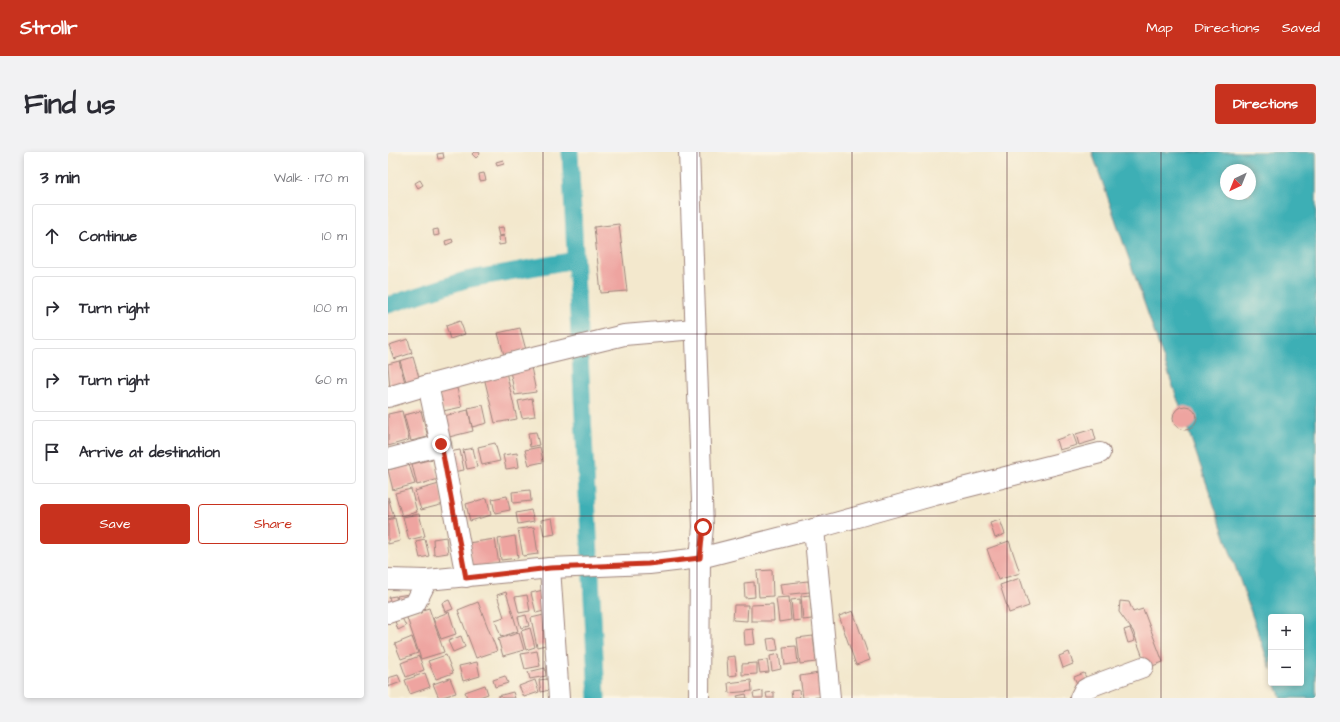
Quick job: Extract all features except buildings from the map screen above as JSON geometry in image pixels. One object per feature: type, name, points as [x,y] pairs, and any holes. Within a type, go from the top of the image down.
[{"type":"street","points":[[689,152],[703,527],[700,558],[699,698]]},
{"type":"street","points":[[388,397],[526,359],[624,335],[695,329]]},
{"type":"street","points":[[428,386],[441,444],[466,578]]},
{"type":"street","points":[[388,459],[441,444]]},
{"type":"street","points":[[388,578],[426,580],[466,578],[550,568],[648,564],[700,558],[814,529],[935,495],[1100,453]]},
{"type":"street","points":[[814,529],[830,698]]},
{"type":"street","points":[[550,568],[559,698]]},
{"type":"street","points":[[388,613],[415,604],[426,580]]},
{"type":"street","points":[[1080,698],[1084,690],[1089,687],[1144,667]]},
{"type":"water","points":[[1092,152],[1316,152],[1316,698],[1281,698],[1276,686],[1304,686],[1304,614],[1268,614],[1268,661]]},
{"type":"waterway","points":[[570,152],[597,698]]},
{"type":"waterway","points":[[388,305],[465,280],[575,260]]},
{"type":"route","points":[[441,444],[466,578],[550,568],[648,564],[700,558],[703,527]]}]
